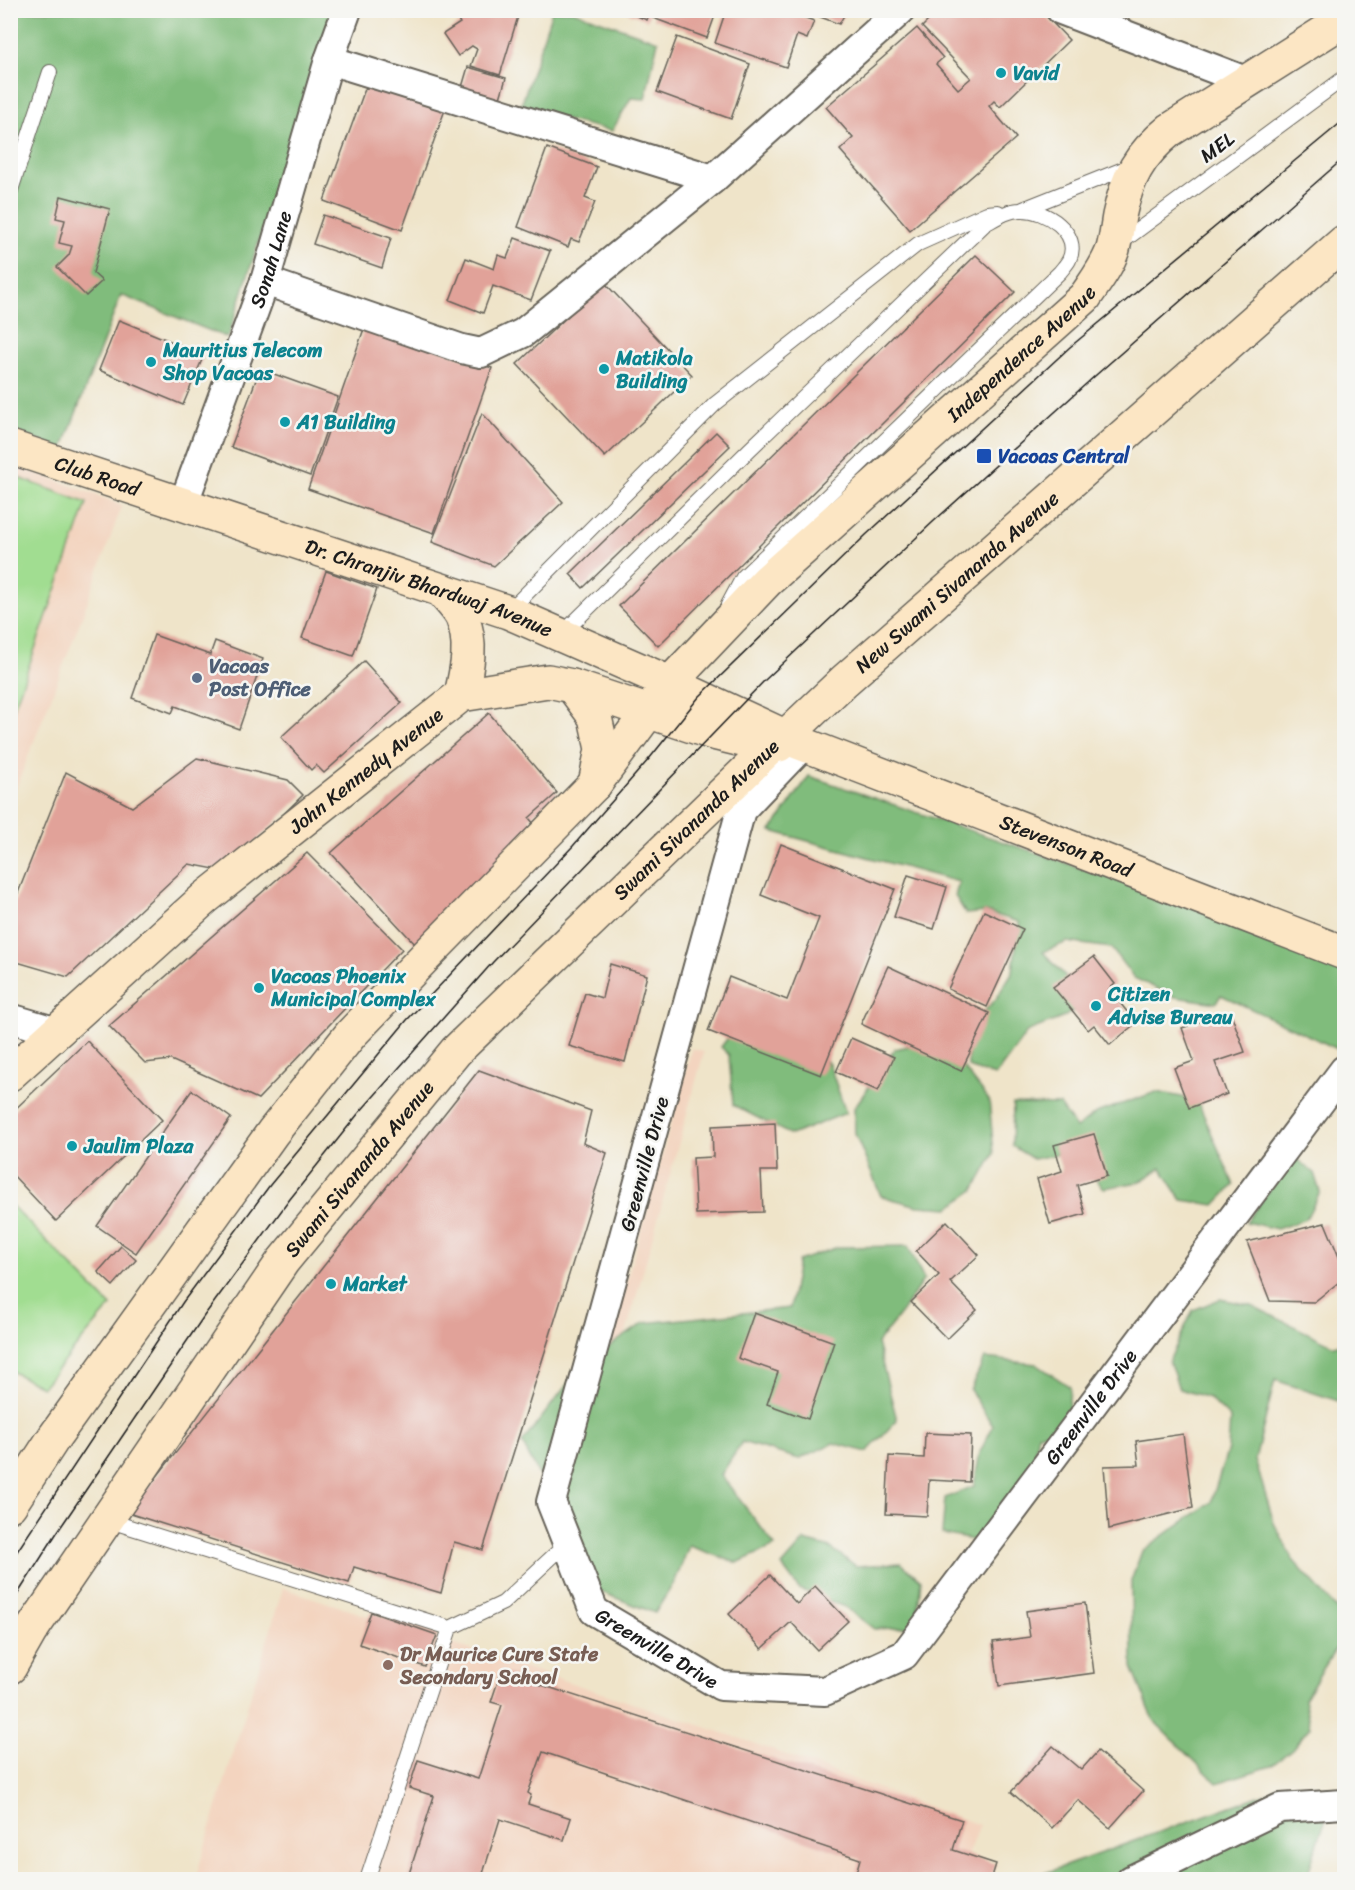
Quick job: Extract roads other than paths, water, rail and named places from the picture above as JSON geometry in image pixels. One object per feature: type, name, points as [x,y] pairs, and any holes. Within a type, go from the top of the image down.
[{"type":"street","name":"Sonah Lane","points":[[183,505],[265,281],[329,60],[347,10]]},
{"type":"street","points":[[265,281],[462,349],[481,353],[523,333],[713,179],[901,10]]},
{"type":"street","points":[[1062,10],[1248,82]]},
{"type":"street","name":"Independence Avenue","points":[[670,683],[767,581],[1085,297],[1103,271],[1113,248],[1124,192],[1138,163],[1152,145],[1170,130],[1344,20]]},
{"type":"street","points":[[329,60],[713,179]]},
{"type":"street","name":"New Swami Sivananda Avenue","points":[[789,742],[844,681],[1344,242]]},
{"type":"street","name":"Club Road","points":[[10,447],[183,505]]},
{"type":"street","name":"Dr. Chranjiv Bhardwaj Avenue","points":[[183,505],[508,612],[670,683],[789,742]]},
{"type":"street","points":[[442,591],[461,616],[466,633],[469,652],[461,695]]},
{"type":"street","name":"John Kennedy Avenue","points":[[10,1074],[205,898],[461,695],[548,681],[573,686],[713,733],[789,742]]},
{"type":"street","points":[[10,1505],[54,1436],[266,1141],[344,1043],[595,784],[670,683]]},
{"type":"street","points":[[573,686],[595,717],[602,749],[595,784]]},
{"type":"street","name":"Stevenson Road","points":[[789,742],[1344,953]]},
{"type":"street","name":"Swami Sivananda Avenue","points":[[10,1667],[30,1632],[283,1261],[456,1051],[789,742]]},
{"type":"street","name":"Greenville Drive","points":[[789,742],[741,810],[551,1502],[594,1611],[722,1686],[825,1691],[904,1655],[1344,1070]]},
{"type":"street","points":[[10,1018],[57,1032]]},
{"type":"street","points":[[1131,1880],[1280,1808],[1344,1804]]},
{"type":"lane","points":[[10,193],[50,72]]},
{"type":"lane","name":"MEL","points":[[1113,248],[1344,78]]},
{"type":"lane","points":[[560,635],[985,224],[1002,214],[1021,210],[1138,163]]},
{"type":"lane","points":[[508,612],[715,404],[918,244],[987,213],[1021,210],[1040,213],[1056,220],[1066,232],[1070,246],[1070,259],[1060,272],[743,578],[705,646]]},
{"type":"lane","points":[[107,1520],[450,1628],[503,1603],[567,1543]]},
{"type":"lane","points":[[367,1880],[450,1628]]},
{"type":"tram line","points":[[10,1562],[183,1302],[270,1185],[407,1020],[573,846],[649,759],[699,697],[866,535],[1070,347],[1344,120]]},
{"type":"tram line","points":[[10,1606],[58,1531],[204,1316],[290,1199],[358,1114],[493,962],[765,680],[933,522],[1096,375],[1344,158]]},
{"type":"place","name":"Vavid","points":[[1001,73]]},
{"type":"place","name":"Mauritius Telecom Shop Vacoas","points":[[151,362]]},
{"type":"place","name":"Matikola Building","points":[[604,369]]},
{"type":"place","name":"A1 Building","points":[[285,422]]},
{"type":"place","name":"Vacoas Central","points":[[984,456]]},
{"type":"place","name":"Vacoas Post Office","points":[[197,678]]},
{"type":"place","name":"Vacoas Phoenix Municipal Complex","points":[[259,988]]},
{"type":"place","name":"Citizen Advise Bureau","points":[[1096,1006]]},
{"type":"place","name":"Jaulim Plaza","points":[[72,1146]]},
{"type":"place","name":"Market","points":[[331,1284]]},
{"type":"place","name":"Dr Maurice Cure State Secondary School","points":[[388,1665]]}]
